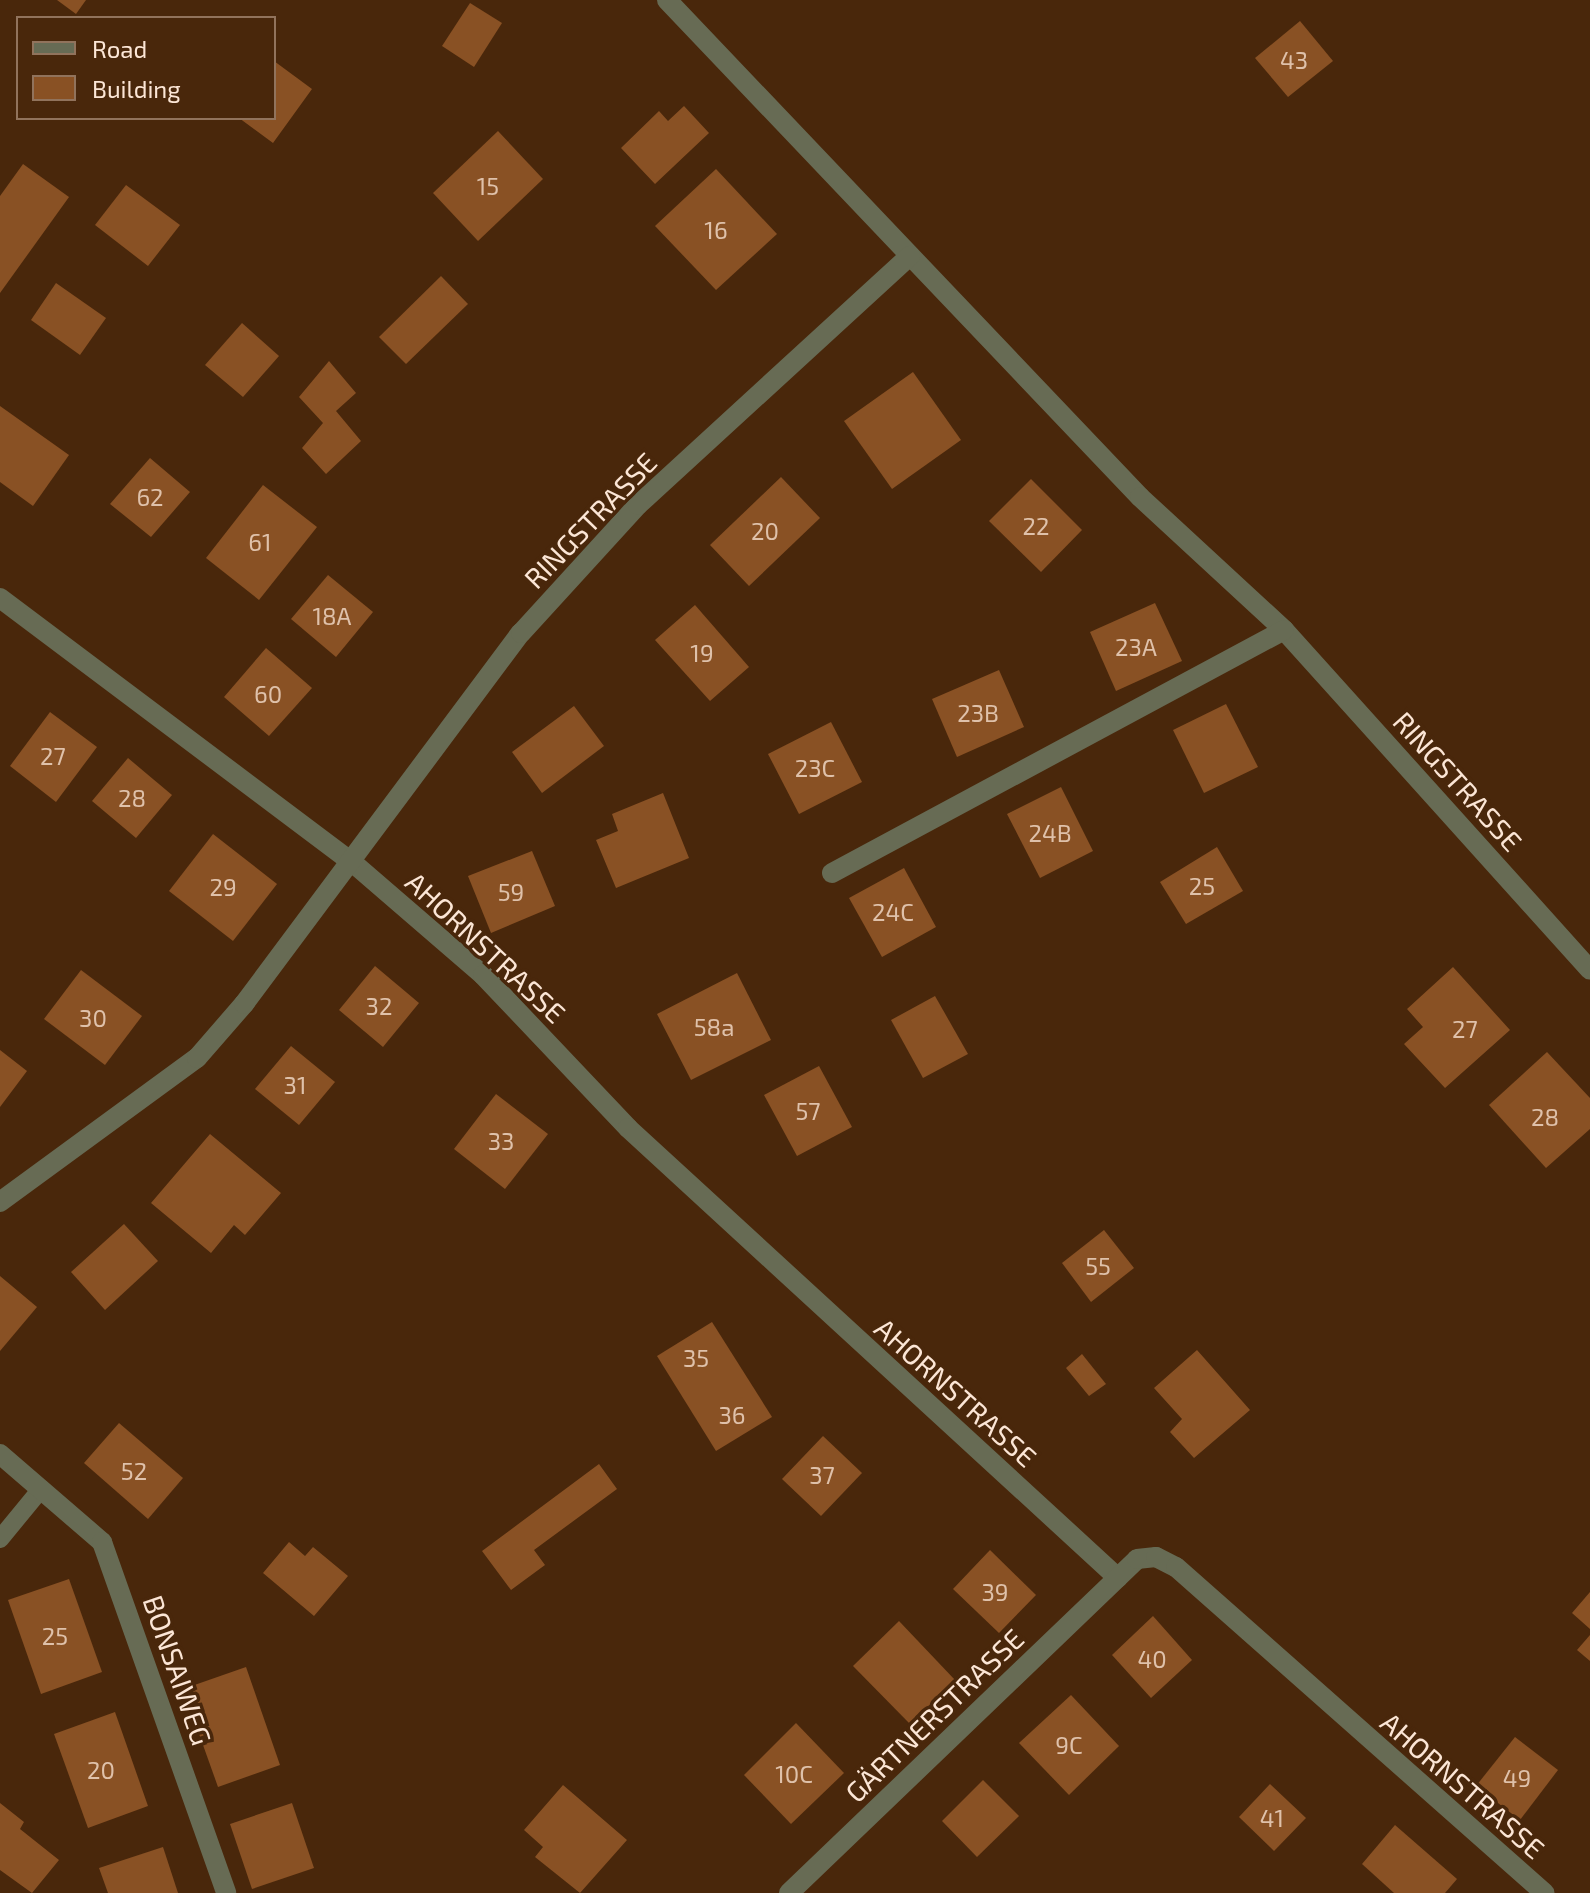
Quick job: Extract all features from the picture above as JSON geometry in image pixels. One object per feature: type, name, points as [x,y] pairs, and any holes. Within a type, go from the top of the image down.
[{"type":"street","name":"RINGSTRASSE","points":[[667,0],[1140,497],[1284,630],[1590,970]]},
{"type":"street","name":"RINGSTRASSE","points":[[352,862],[521,633],[638,505],[910,256]]},
{"type":"street","name":"AHORNSTRASSE","points":[[0,598],[352,862],[483,975],[628,1128],[1118,1578],[1137,1559],[1156,1557],[1176,1567],[1544,1893]]},
{"type":"street","points":[[832,873],[1284,630]]},
{"type":"street","points":[[0,1202],[197,1058],[352,862]]},
{"type":"street","name":"BONSAIWEG","points":[[0,1454],[102,1542],[226,1893]]},
{"type":"street","name":"GÄRTNERSTRASSE","points":[[789,1893],[1118,1578]]},
{"type":"lane","points":[[0,1539],[41,1489]]},
{"type":"building","points":[[57,0],[86,0],[76,14]]},
{"type":"building","points":[[470,3],[502,23],[474,67],[442,46]]},
{"type":"building","points":[[1300,21],[1333,61],[1288,97],[1255,58]]},
{"type":"building","points":[[276,62],[312,89],[273,143],[242,120],[276,120]]},
{"type":"building","points":[[684,106],[709,133],[655,184],[621,148],[659,111],[668,121]]},
{"type":"building","points":[[498,131],[543,179],[478,241],[433,193]]},
{"type":"building","points":[[23,164],[69,197],[0,293],[0,196]]},
{"type":"building","points":[[716,169],[777,234],[716,290],[655,226]]},
{"type":"building","points":[[126,185],[180,225],[148,266],[95,225]]},
{"type":"building","points":[[441,276],[468,304],[406,364],[379,337]]},
{"type":"building","points":[[56,283],[106,318],[80,355],[31,320]]},
{"type":"building","points":[[242,323],[279,356],[243,397],[205,365]]},
{"type":"building","points":[[329,361],[356,393],[336,411],[361,441],[326,474],[302,448],[323,423],[299,397]]},
{"type":"building","points":[[913,372],[961,440],[892,489],[844,421]]},
{"type":"building","points":[[0,406],[69,455],[33,506],[0,482]]},
{"type":"building","points":[[150,458],[190,492],[151,537],[110,504]]},
{"type":"building","points":[[781,477],[820,518],[749,586],[710,545]]},
{"type":"building","points":[[1031,479],[1082,530],[1041,572],[989,521]]},
{"type":"building","points":[[263,485],[317,527],[259,600],[206,558]]},
{"type":"building","points":[[328,575],[373,612],[336,657],[291,619]]},
{"type":"building","points":[[1155,603],[1182,661],[1116,691],[1090,632]]},
{"type":"building","points":[[695,605],[749,667],[710,701],[655,640]]},
{"type":"building","points":[[266,648],[312,688],[269,736],[224,697]]},
{"type":"building","points":[[999,670],[1024,727],[957,757],[932,699]]},
{"type":"building","points":[[1226,704],[1258,767],[1204,793],[1173,730]]},
{"type":"building","points":[[574,706],[604,746],[542,793],[512,752]]},
{"type":"building","points":[[50,712],[97,747],[56,802],[10,766]]},
{"type":"building","points":[[831,722],[862,782],[799,814],[768,754]]},
{"type":"building","points":[[128,758],[172,795],[136,838],[92,801]]},
{"type":"building","points":[[1061,787],[1093,851],[1040,878],[1007,814]]},
{"type":"building","points":[[663,793],[689,858],[616,888],[596,840],[618,831],[612,814]]},
{"type":"building","points":[[213,834],[277,884],[233,941],[169,891]]},
{"type":"building","points":[[1217,847],[1243,891],[1186,924],[1160,882]]},
{"type":"building","points":[[532,851],[555,906],[491,933],[468,876]]},
{"type":"building","points":[[904,868],[936,927],[882,957],[849,898]]},
{"type":"building","points":[[375,966],[419,1003],[383,1047],[339,1010]]},
{"type":"building","points":[[1453,967],[1510,1030],[1445,1088],[1404,1044],[1423,1027],[1407,1009]]},
{"type":"building","points":[[81,970],[142,1016],[105,1065],[44,1019]]},
{"type":"building","points":[[737,973],[771,1040],[691,1080],[657,1014]]},
{"type":"building","points":[[935,996],[968,1054],[923,1078],[891,1020]]},
{"type":"building","points":[[291,1046],[335,1082],[299,1125],[255,1089]]},
{"type":"building","points":[[0,1050],[27,1071],[0,1107]]},
{"type":"building","points":[[1547,1052],[1590,1098],[1590,1129],[1546,1168],[1489,1105]]},
{"type":"building","points":[[819,1066],[852,1127],[797,1156],[764,1095]]},
{"type":"building","points":[[496,1094],[548,1134],[505,1189],[454,1149]]},
{"type":"building","points":[[210,1134],[281,1193],[245,1235],[234,1225],[211,1253],[151,1203]]},
{"type":"building","points":[[124,1224],[158,1261],[105,1310],[71,1272]]},
{"type":"building","points":[[1104,1230],[1134,1268],[1091,1302],[1062,1263]]},
{"type":"building","points":[[0,1276],[37,1307],[0,1351]]},
{"type":"building","points":[[712,1322],[772,1417],[716,1451],[657,1356]]},
{"type":"building","points":[[1197,1350],[1250,1410],[1194,1458],[1170,1432],[1182,1419],[1154,1388]]},
{"type":"building","points":[[1082,1354],[1106,1384],[1089,1396],[1066,1368]]},
{"type":"building","points":[[119,1423],[183,1478],[148,1519],[84,1463]]},
{"type":"building","points":[[823,1436],[862,1473],[821,1516],[782,1479]]},
{"type":"building","points":[[599,1464],[617,1489],[534,1550],[545,1565],[511,1590],[482,1551]]},
{"type":"building","points":[[289,1542],[305,1556],[313,1547],[348,1576],[314,1616],[263,1573]]},
{"type":"building","points":[[990,1550],[1036,1595],[999,1633],[953,1589]]},
{"type":"building","points":[[69,1579],[102,1672],[41,1694],[8,1600]]},
{"type":"building","points":[[1590,1592],[1590,1629],[1572,1613]]},
{"type":"building","points":[[1153,1616],[1192,1660],[1151,1698],[1112,1655]]},
{"type":"building","points":[[899,1621],[955,1680],[910,1724],[853,1666]]},
{"type":"building","points":[[1590,1635],[1590,1661],[1577,1650]]},
{"type":"building","points":[[246,1667],[280,1765],[218,1787],[183,1689]]},
{"type":"building","points":[[1071,1695],[1119,1746],[1069,1795],[1019,1743]]},
{"type":"building","points":[[115,1712],[148,1806],[88,1828],[54,1734]]},
{"type":"building","points":[[796,1723],[844,1773],[791,1824],[744,1775]]},
{"type":"building","points":[[1515,1737],[1558,1770],[1520,1820],[1476,1786]]},
{"type":"building","points":[[983,1780],[1019,1816],[977,1857],[942,1821]]},
{"type":"building","points":[[1270,1784],[1306,1818],[1274,1851],[1239,1817]]},
{"type":"building","points":[[563,1785],[627,1840],[580,1893],[535,1857],[543,1847],[524,1830]]},
{"type":"building","points":[[0,1803],[24,1822],[20,1829],[59,1860],[32,1893],[0,1870]]},
{"type":"building","points":[[292,1803],[314,1868],[252,1889],[230,1824]]},
{"type":"building","points":[[1395,1825],[1457,1879],[1445,1893],[1394,1893],[1362,1864]]},
{"type":"building","points":[[163,1847],[178,1893],[108,1893],[99,1868]]}]
